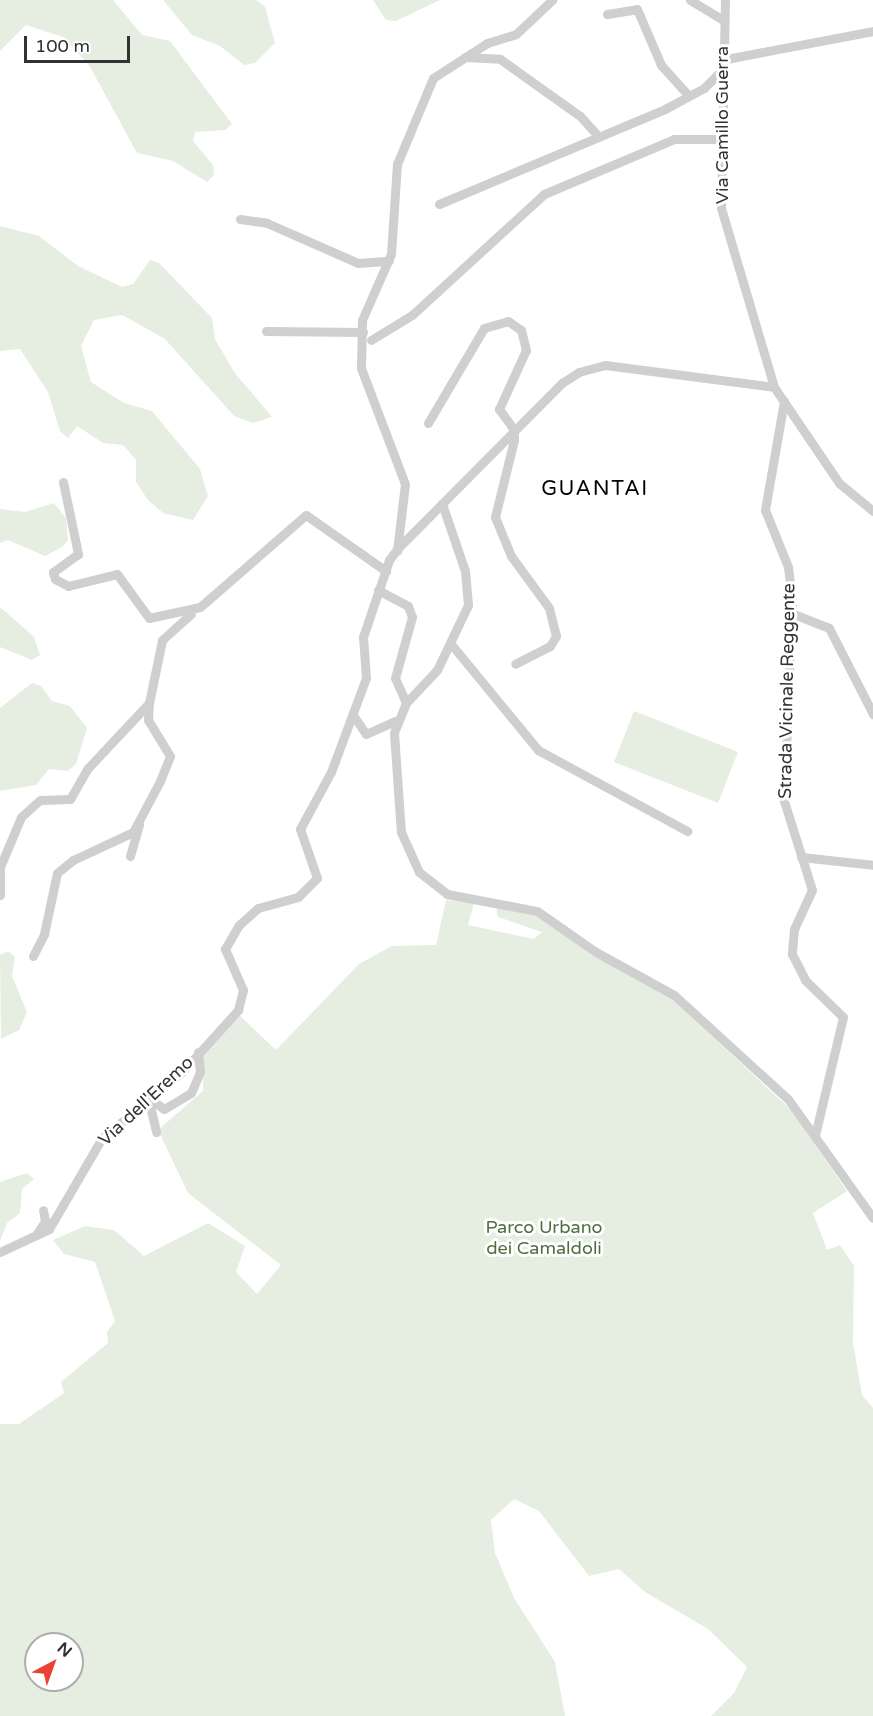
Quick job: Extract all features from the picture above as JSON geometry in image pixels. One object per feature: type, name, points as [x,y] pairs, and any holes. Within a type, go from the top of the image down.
[{"type":"street","points":[[398,548],[405,484],[361,368],[362,321],[389,261],[397,164],[433,78],[461,57],[516,34],[552,0]]},
{"type":"street","points":[[690,0],[722,19]]},
{"type":"street","name":"Via Camillo Guerra","points":[[725,0],[721,60],[723,139],[721,208],[774,387],[839,483],[873,511]]},
{"type":"street","points":[[607,14],[637,9],[661,64],[686,93]]},
{"type":"street","points":[[721,60],[873,31]]},
{"type":"street","points":[[461,57],[500,59],[580,116],[599,137]]},
{"type":"street","points":[[439,204],[665,109],[686,93],[704,88],[721,71]]},
{"type":"street","points":[[371,340],[412,315],[544,195],[674,139],[723,139]]},
{"type":"street","points":[[240,219],[267,223],[358,263],[389,261]]},
{"type":"street","points":[[428,423],[475,337],[492,323],[508,321],[526,342],[499,409],[514,430],[511,469],[495,504],[496,525],[549,608],[556,636],[550,646],[515,664]]},
{"type":"street","points":[[266,331],[363,332]]},
{"type":"street","points":[[398,548],[562,383],[593,366],[774,387]]},
{"type":"street","name":"Strada Vicinale Reggente","points":[[783,401],[765,510],[788,567],[791,613],[784,801],[812,890],[794,929],[792,954],[805,980],[843,1017],[815,1135]]},
{"type":"street","points":[[63,482],[78,554],[53,572],[59,585],[117,574],[149,618],[200,608]]},
{"type":"street","points":[[353,716],[366,734],[395,721],[406,703],[437,670],[468,605],[468,582],[442,504]]},
{"type":"street","points":[[33,956],[44,934],[57,873],[73,860],[133,832],[170,756],[148,720],[162,640],[306,514],[386,571]]},
{"type":"street","name":"Via dell'Eremo","points":[[0,1252],[34,1240],[49,1230],[102,1138],[148,1097],[182,1072],[238,1010],[243,996],[225,956],[228,940],[258,908],[298,897],[317,878],[300,829],[353,716],[366,678],[363,637],[378,590],[398,548]]},
{"type":"street","points":[[378,590],[411,610],[409,641],[395,678],[406,703]]},
{"type":"street","points":[[791,613],[829,628],[873,714]]},
{"type":"street","points":[[451,644],[538,750],[687,831]]},
{"type":"street","points":[[0,895],[0,868],[21,817],[40,800],[70,798],[88,768],[149,704]]},
{"type":"street","points":[[395,721],[401,832],[419,872],[434,888],[528,907],[674,995],[788,1099],[873,1218]]},
{"type":"street","points":[[130,856],[140,819]]},
{"type":"street","points":[[801,857],[873,865]]},
{"type":"street","points":[[148,1097],[164,1109],[190,1094],[200,1072],[198,1052]]},
{"type":"street","points":[[148,1097],[156,1132]]},
{"type":"street","points":[[34,1240],[45,1221],[44,1210]]},
{"type":"green space","points":[[0,0],[113,0],[142,35],[170,41],[232,124],[225,130],[195,132],[193,141],[213,165],[214,175],[207,182],[173,161],[137,153],[89,65],[63,37],[26,25],[0,51]]},
{"type":"green space","points":[[163,0],[256,0],[265,7],[275,43],[255,63],[244,65],[220,46],[192,35]]},
{"type":"green space","points":[[373,0],[440,0],[396,21],[386,20]]},
{"type":"green space","points":[[0,226],[39,236],[78,266],[122,287],[133,284],[150,260],[159,263],[212,318],[215,339],[234,372],[272,417],[253,423],[234,416],[165,339],[122,315],[94,320],[81,346],[91,382],[124,403],[152,411],[200,469],[208,496],[193,520],[163,513],[148,500],[136,482],[136,460],[123,445],[103,443],[77,426],[68,438],[60,431],[48,392],[20,349],[0,351]]},
{"type":"green space","points":[[54,503],[66,518],[68,540],[62,547],[45,556],[8,540],[0,543],[0,509],[25,512]]},
{"type":"green space","points":[[0,607],[34,637],[40,655],[32,660],[0,647]]},
{"type":"green space","points":[[32,683],[41,686],[52,701],[70,706],[87,728],[76,764],[68,771],[49,769],[36,785],[0,791],[0,708]]},
{"type":"green space","points":[[634,711],[738,752],[718,803],[614,762]]},
{"type":"green space","name":"Parco Urbano dei Camaldoli","points":[[446,900],[474,903],[468,925],[534,939],[542,932],[498,917],[496,906],[535,914],[596,957],[669,996],[791,1110],[847,1191],[813,1213],[827,1250],[840,1245],[854,1266],[853,1343],[862,1395],[873,1408],[873,1716],[711,1716],[734,1693],[747,1667],[708,1629],[645,1592],[619,1569],[589,1576],[539,1511],[514,1499],[491,1520],[495,1553],[514,1598],[555,1662],[565,1716],[0,1716],[0,1424],[19,1424],[64,1393],[61,1382],[108,1343],[107,1332],[115,1321],[95,1262],[64,1254],[53,1240],[85,1226],[114,1230],[144,1256],[208,1223],[245,1246],[236,1272],[257,1294],[281,1265],[188,1193],[158,1130],[203,1091],[203,1051],[238,1014],[276,1050],[359,964],[392,946],[436,945]]},
{"type":"green space","points":[[8,951],[15,957],[12,976],[27,1012],[19,1030],[1,1039],[0,955]]},
{"type":"green space","points":[[27,1173],[34,1179],[22,1189],[20,1213],[7,1223],[0,1241],[0,1182]]},
{"type":"district","name":"GUANTAI","points":[[595,489]]}]
